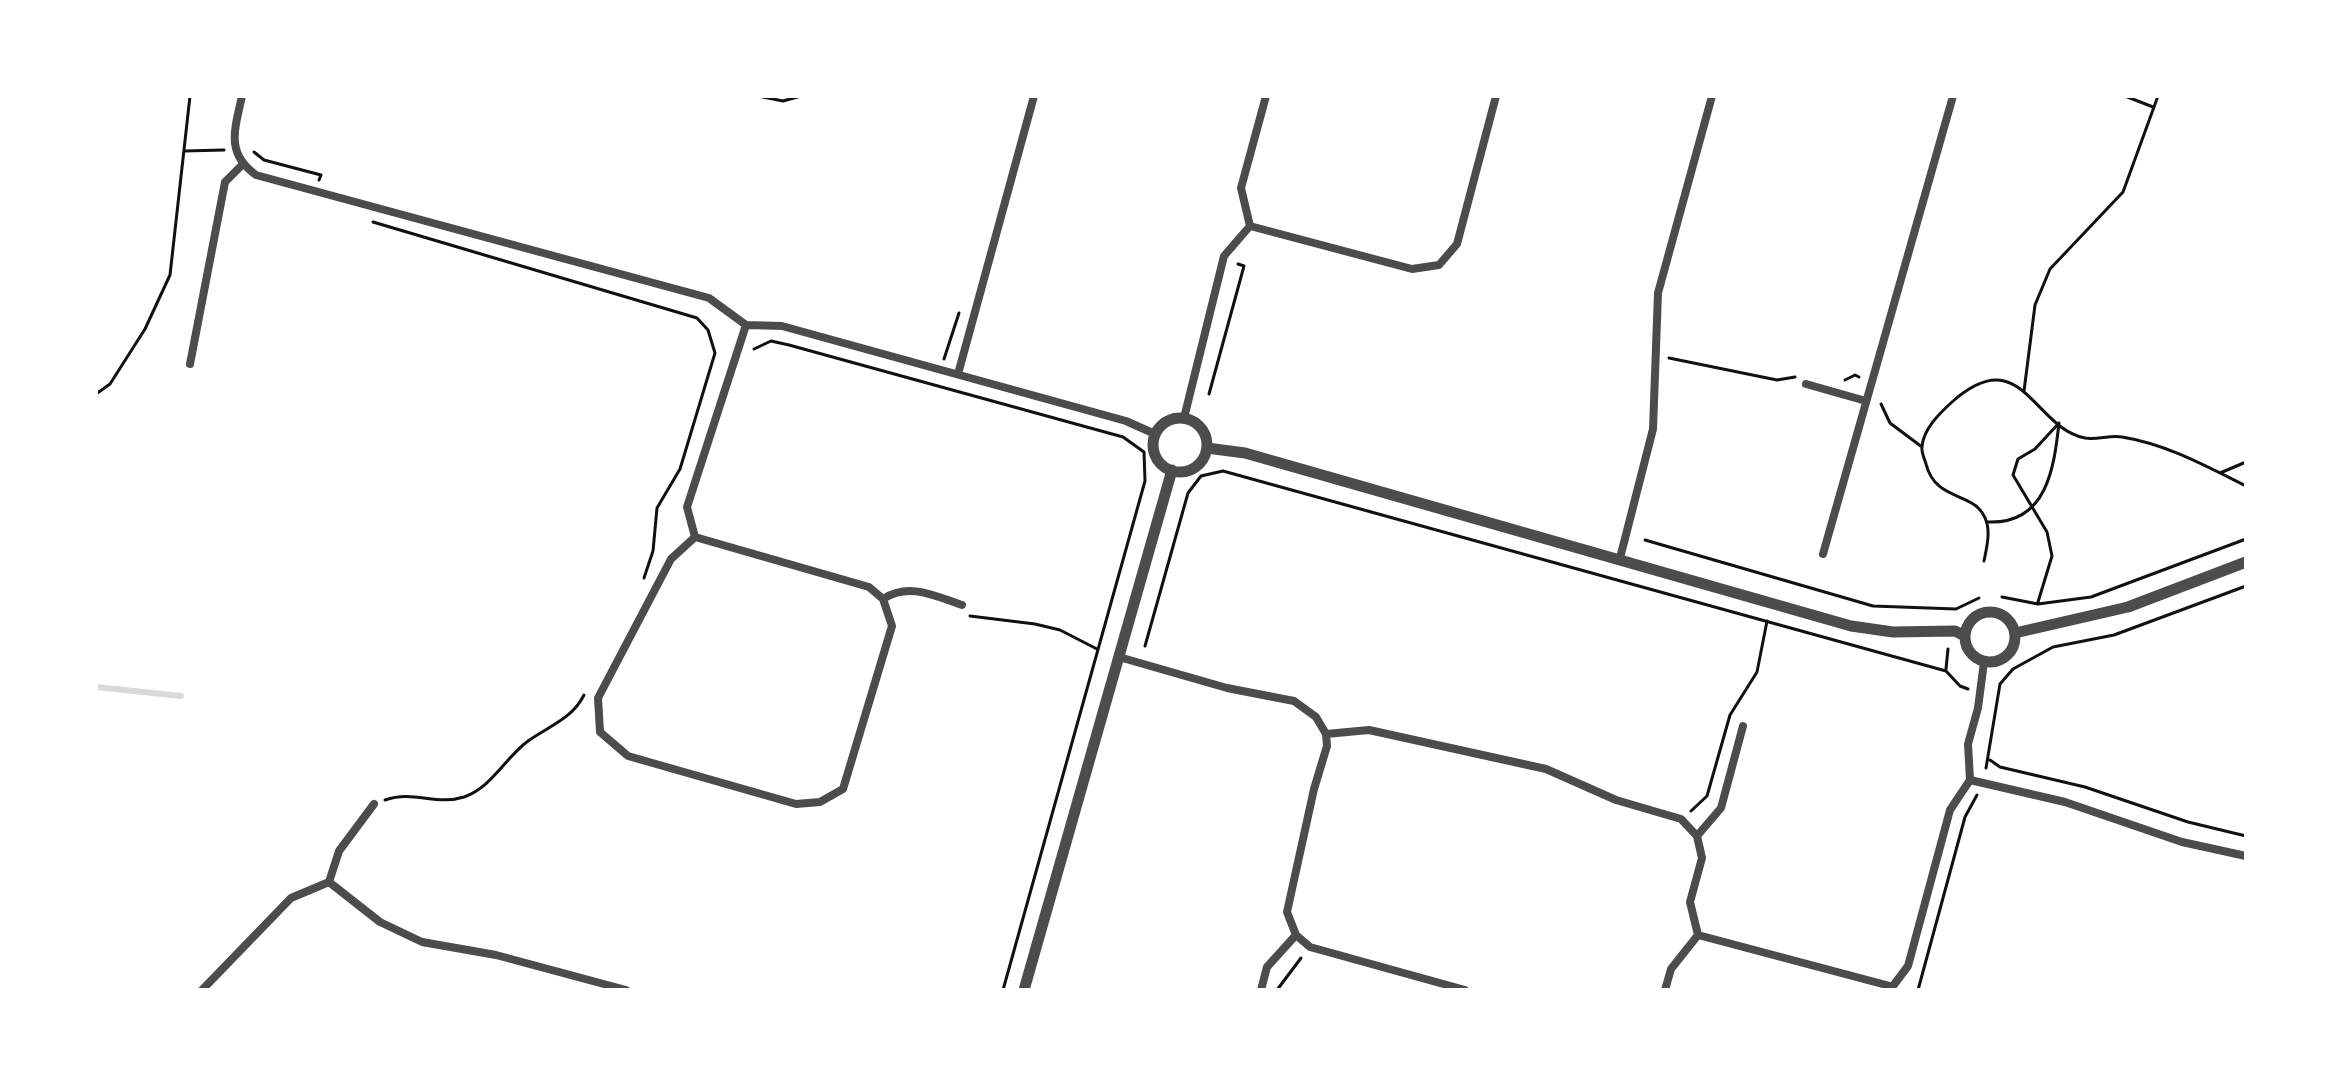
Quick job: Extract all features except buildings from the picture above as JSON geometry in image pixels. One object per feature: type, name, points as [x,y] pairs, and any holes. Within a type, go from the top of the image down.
[{"type":"street","points":[[242,96],[233,150],[242,165],[256,175],[709,298],[746,325],[782,326],[1126,421],[1155,434]]},
{"type":"street","points":[[958,374],[1034,96]]},
{"type":"street","points":[[1250,226],[1241,188],[1266,96]]},
{"type":"street","points":[[1250,226],[1412,269],[1439,265],[1457,244],[1496,96]]},
{"type":"street","points":[[1620,558],[1651,447],[1658,293],[1712,96]]},
{"type":"street","points":[[1823,554],[1953,96]]},
{"type":"street","points":[[190,364],[225,182],[242,165]]},
{"type":"street","points":[[1184,418],[1224,256],[1250,226]]},
{"type":"street","points":[[695,537],[687,507],[746,325]]},
{"type":"street","points":[[1806,384],[1866,401]]},
{"type":"street","points":[[1184,418],[1202,429],[1207,448],[1199,464],[1191,469],[1172,470],[1156,457],[1155,434],[1166,422],[1184,418]]},
{"type":"street","points":[[1207,448],[1245,453],[1851,626],[1893,632],[1955,631],[1965,636]]},
{"type":"street","points":[[1024,990],[1172,470]]},
{"type":"street","points":[[695,537],[869,587],[883,599],[892,626],[843,789],[820,802],[796,804],[628,756],[600,732],[598,698],[671,559],[695,537]]},
{"type":"street","points":[[2015,633],[2128,607],[2246,562]]},
{"type":"street","points":[[883,599],[894,591],[910,589],[961,609]]},
{"type":"street","points":[[1990,612],[2011,622],[2015,633],[2007,656],[1984,662],[1970,652],[1965,636],[1973,619],[1990,612]]},
{"type":"street","points":[[1119,657],[1227,688],[1294,701],[1316,717],[1326,734],[1325,758],[1314,789],[1287,912],[1296,935],[1310,947],[1465,990]]},
{"type":"street","points":[[1698,935],[1890,988],[1908,966],[1950,810],[1970,780],[1968,744],[1978,708],[1984,662]]},
{"type":"street","points":[[1697,836],[1721,808],[1743,726]]},
{"type":"street","points":[[1326,734],[1369,730],[1546,769],[1616,800],[1681,819],[1697,836],[1702,858],[1690,902],[1698,935]]},
{"type":"street","points":[[1970,780],[2065,802],[2182,842],[2246,856]]},
{"type":"street","points":[[202,990],[291,898],[329,882],[339,851],[374,804]]},
{"type":"street","points":[[329,882],[380,922],[422,942],[496,955],[626,990]]},
{"type":"street","points":[[1261,990],[1267,967],[1296,935]]},
{"type":"street","points":[[1665,990],[1671,969],[1698,935]]},
{"type":"path","points":[[96,394],[110,384],[145,329],[170,275],[190,96]]},
{"type":"path","points":[[758,96],[783,101],[801,96]]},
{"type":"path","points":[[2125,96],[2153,107]]},
{"type":"path","points":[[2024,391],[2035,305],[2050,269],[2123,192],[2135,168],[2158,96]]},
{"type":"path","points":[[184,151],[250,149],[264,160],[321,175],[316,193]]},
{"type":"path","points":[[372,222],[697,318],[708,330],[715,353],[680,469],[657,508],[653,551],[644,579]]},
{"type":"path","points":[[1209,394],[1244,266],[1238,264]]},
{"type":"path","points":[[744,360],[754,348],[771,341],[789,345],[1123,437],[1139,446],[1147,461],[1145,481],[1003,990]]},
{"type":"path","points":[[1655,354],[1777,380],[1798,376]]},
{"type":"path","points":[[712,360],[726,365]]},
{"type":"path","points":[[1835,381],[1855,375],[1871,385],[1890,423],[1922,447]]},
{"type":"path","points":[[1984,561],[1989,534],[1978,507],[1946,493],[1928,474],[1922,447],[1935,417],[1979,383],[1996,381],[2024,391],[2059,423],[2084,438],[2120,436],[2177,452],[2246,486]]},
{"type":"path","points":[[1986,522],[2011,521],[2048,489],[2059,423]]},
{"type":"path","points":[[2038,604],[2052,556],[2047,532],[2013,475],[2018,459],[2035,449],[2059,423]]},
{"type":"path","points":[[2220,473],[2246,462]]},
{"type":"path","points":[[1145,646],[1188,493],[1201,476],[1223,471],[1946,671],[1960,686],[1968,689]]},
{"type":"path","points":[[2002,597],[2038,604],[2091,597],[2246,539]]},
{"type":"path","points":[[1645,540],[1851,601],[1884,607],[1956,609],[1979,598]]},
{"type":"path","points":[[2246,586],[2114,635],[2053,647],[2013,669],[2000,684],[1986,751],[1990,760],[2009,769],[2085,787],[2188,822],[2246,836]]},
{"type":"path","points":[[961,609],[990,621],[1035,624],[1060,630],[1098,649]]},
{"type":"path","points":[[1946,671],[1948,649]]},
{"type":"path","points":[[374,804],[404,794],[439,800],[463,797],[482,788],[528,741],[551,730],[579,705],[586,691]]},
{"type":"path","points":[[1982,779],[1990,760]]},
{"type":"path","points":[[1918,990],[1965,817],[1978,794]]},
{"type":"path","points":[[1277,990],[1310,947]]},
{"type":"waterway","points":[[96,687],[181,696]]}]
